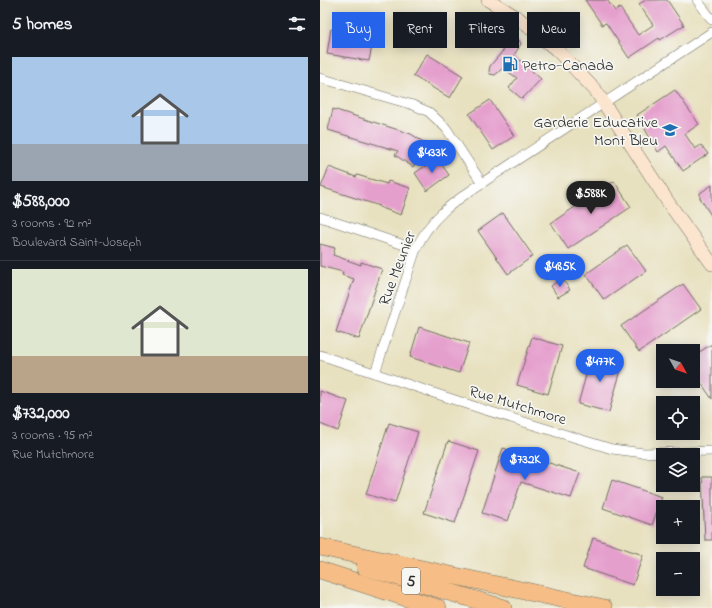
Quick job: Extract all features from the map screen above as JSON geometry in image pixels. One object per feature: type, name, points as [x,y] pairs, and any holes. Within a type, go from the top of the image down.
[{"type":"highway","points":[[320,547],[604,608]]},
{"type":"highway","name":"5","points":[[320,552],[407,580],[503,608]]},
{"type":"highway","name":"5","points":[[320,570],[438,608]]},
{"type":"highway","points":[[343,578],[396,608]]},
{"type":"main road","points":[[488,0],[518,18],[558,50],[596,91],[668,202],[712,264]]},
{"type":"street","points":[[697,0],[712,20]]},
{"type":"street","name":"Rue Meunier","points":[[375,373],[416,249],[422,236],[439,215],[447,207],[482,183],[712,32]]},
{"type":"street","points":[[320,78],[412,105],[429,112],[446,128],[482,183]]},
{"type":"street","points":[[320,217],[416,249]]},
{"type":"street","name":"Rue Mutchmore","points":[[320,355],[482,409],[612,449],[644,453],[712,451]]},
{"type":"building","points":[[585,0],[607,0],[615,11],[620,8],[638,35],[653,25],[639,4],[646,0],[667,0],[684,25],[660,40],[659,38],[629,58],[606,23],[602,25]]},
{"type":"building","points":[[331,29],[332,48],[372,48],[369,61],[327,54]]},
{"type":"building","points":[[505,48],[518,48],[514,55],[541,79],[522,99],[509,88],[517,78],[503,68],[495,75],[490,74],[490,66]]},
{"type":"building","points":[[427,54],[463,76],[450,98],[413,76]]},
{"type":"building","points":[[675,90],[699,124],[685,134],[695,149],[701,145],[708,154],[683,171],[666,146],[658,152],[637,115]]},
{"type":"building","points":[[490,100],[514,136],[493,150],[469,114]]},
{"type":"building","points":[[333,109],[411,134],[428,145],[413,167],[395,155],[398,151],[328,130]]},
{"type":"building","points":[[437,158],[449,175],[427,191],[415,173]]},
{"type":"building","points":[[329,167],[356,177],[357,175],[387,184],[388,181],[410,188],[401,215],[379,207],[380,206],[321,187]]},
{"type":"building","points":[[614,181],[631,207],[568,249],[551,223]]},
{"type":"building","points":[[712,185],[712,217],[700,198],[700,193]]},
{"type":"building","points":[[503,213],[533,256],[508,274],[478,231]]},
{"type":"building","points":[[320,244],[335,248],[333,255],[361,265],[361,262],[382,269],[359,339],[336,332],[354,279],[342,275],[343,272],[320,266]]},
{"type":"building","points":[[627,245],[646,271],[604,300],[586,274]]},
{"type":"building","points":[[562,278],[570,290],[558,297],[551,286]]},
{"type":"building","points":[[683,284],[701,309],[639,352],[621,326]]},
{"type":"building","points":[[419,327],[469,343],[459,373],[410,357]]},
{"type":"building","points":[[532,337],[562,346],[548,394],[517,385]]},
{"type":"building","points":[[712,344],[712,399],[700,381],[700,352]]},
{"type":"building","points":[[592,354],[623,363],[609,412],[578,404]]},
{"type":"building","points":[[320,391],[348,401],[338,431],[320,424]]},
{"type":"building","points":[[389,423],[418,432],[395,503],[366,494]]},
{"type":"building","points":[[448,441],[479,451],[455,523],[424,513]]},
{"type":"building","points":[[503,448],[580,473],[571,498],[521,482],[508,521],[482,513]]},
{"type":"building","points":[[702,477],[712,477],[712,540],[705,540]]},
{"type":"building","points":[[612,480],[662,497],[661,500],[656,500],[656,514],[652,525],[603,508]]},
{"type":"building","points":[[593,538],[643,555],[633,585],[583,568]]},
{"type":"place","name":"Petro-Canada","points":[[510,64]]},
{"type":"place","name":"Garderie Educative Mont Bleu","points":[[670,130]]}]
